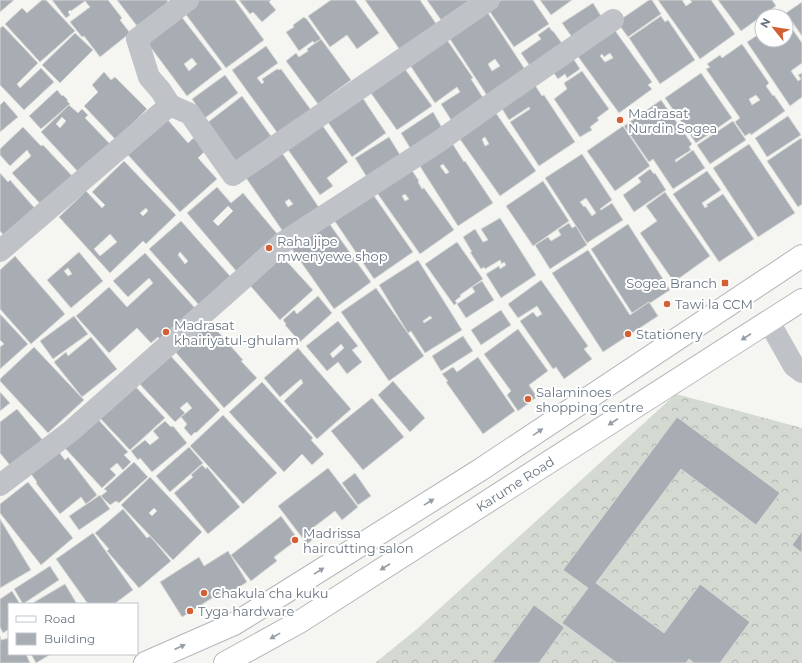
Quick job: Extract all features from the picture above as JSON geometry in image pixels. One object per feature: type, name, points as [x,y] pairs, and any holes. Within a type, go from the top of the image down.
[{"type":"main road","points":[[145,663],[234,624],[281,595],[480,470],[802,256]]},
{"type":"main road","name":"Karume Road","points":[[225,663],[301,621],[802,300]]},
{"type":"street","points":[[188,0],[137,39],[149,77],[170,105],[190,114],[233,175],[489,0]]},
{"type":"street","points":[[0,485],[72,431],[282,243],[438,142],[612,20]]},
{"type":"street","points":[[0,251],[170,105]]},
{"type":"street","points":[[769,322],[794,366],[802,372]]},
{"type":"green space","points":[[676,394],[802,428],[802,663],[375,663],[417,629]]},
{"type":"building","points":[[0,0],[14,0],[0,12]]},
{"type":"building","points":[[42,0],[46,0],[75,31],[40,62],[5,24],[22,8],[27,13]]},
{"type":"building","points":[[52,0],[108,0],[122,18],[120,20],[130,33],[100,57],[84,36],[82,37],[70,22],[90,7],[85,1],[71,11],[70,10],[68,12],[70,15],[66,18]]},
{"type":"building","points":[[117,0],[167,0],[168,2],[137,26]]},
{"type":"building","points":[[192,0],[235,0],[264,40],[226,68],[181,8]]},
{"type":"building","points":[[239,0],[271,0],[269,2],[276,10],[262,22],[253,12],[250,14]]},
{"type":"building","points":[[331,0],[355,0],[379,33],[357,49],[347,35],[330,47],[308,16]]},
{"type":"building","points":[[365,0],[420,0],[437,25],[400,50]]},
{"type":"building","points":[[427,0],[470,0],[441,20]]},
{"type":"building","points":[[501,0],[533,0],[549,24],[514,47],[488,9]]},
{"type":"building","points":[[540,0],[572,0],[551,15]]},
{"type":"building","points":[[649,0],[652,0],[661,14],[628,37],[617,22]]},
{"type":"building","points":[[658,0],[682,0],[686,6],[692,2],[690,0],[711,0],[735,34],[700,59]]},
{"type":"building","points":[[718,0],[772,0],[776,6],[773,8],[754,8],[754,22],[741,31]]},
{"type":"building","points":[[802,2],[802,36],[794,24],[793,8]]},
{"type":"building","points":[[593,3],[604,21],[574,40],[562,23]]},
{"type":"building","points":[[484,7],[528,74],[490,100],[446,33]],"holes":[[[495,59],[500,66],[492,71],[488,64]]]},
{"type":"building","points":[[177,11],[222,69],[187,96],[143,37]],"holes":[[[192,58],[197,64],[189,71],[184,64]]]},
{"type":"building","points":[[661,16],[665,22],[668,20],[695,60],[660,84],[629,38]]},
{"type":"building","points":[[304,17],[321,39],[314,43],[313,41],[299,51],[286,32],[294,27],[293,25]]},
{"type":"building","points":[[611,25],[652,82],[648,85],[652,89],[619,113],[574,51]],"holes":[[[610,53],[613,58],[605,62],[600,56],[602,54],[604,57]]]},
{"type":"building","points":[[3,26],[38,63],[17,84],[20,88],[41,68],[54,82],[24,110],[0,85],[0,28]]},
{"type":"building","points":[[549,27],[564,46],[532,69],[521,53],[541,39],[538,35]]},
{"type":"building","points":[[794,32],[802,43],[802,63],[791,71],[798,81],[801,79],[798,75],[802,73],[802,97],[790,106],[747,42],[754,37],[754,48],[794,48]]},
{"type":"building","points":[[75,33],[93,50],[60,83],[42,65]]},
{"type":"building","points":[[443,34],[473,78],[471,79],[485,101],[453,123],[441,104],[460,92],[457,87],[435,103],[406,59]]},
{"type":"building","points":[[321,39],[351,80],[318,104],[286,61],[296,53],[299,57]]},
{"type":"building","points":[[742,44],[769,83],[766,86],[785,111],[751,135],[750,133],[745,136],[735,122],[740,118],[706,69],[710,67],[707,64],[720,55],[722,58]],"holes":[[[756,95],[760,100],[752,105],[749,99]]]},
{"type":"building","points":[[266,46],[278,63],[257,78],[262,84],[264,82],[262,79],[277,69],[281,69],[311,110],[281,138],[232,70]]},
{"type":"building","points":[[571,55],[580,69],[567,78],[565,74],[558,79],[553,72]]},
{"type":"building","points":[[402,65],[432,106],[397,130],[368,89]]},
{"type":"building","points":[[582,71],[609,109],[597,118],[599,120],[590,127],[592,130],[580,137],[554,99],[567,89],[564,83]]},
{"type":"building","points":[[104,72],[111,80],[115,77],[147,109],[116,140],[84,106],[98,92],[92,85]]},
{"type":"building","points":[[701,73],[732,118],[696,143],[665,98]]},
{"type":"building","points":[[225,75],[238,93],[205,118],[192,99]]},
{"type":"building","points":[[531,79],[542,96],[544,95],[575,142],[539,166],[510,122],[530,109],[529,107],[509,120],[498,102]]},
{"type":"building","points":[[57,90],[68,100],[67,101],[70,104],[41,129],[29,116]]},
{"type":"building","points":[[360,94],[386,133],[352,157],[325,118]]},
{"type":"building","points":[[242,96],[271,136],[236,162],[207,123]]},
{"type":"building","points":[[661,100],[692,144],[689,147],[691,150],[675,160],[676,162],[693,150],[705,168],[673,189],[653,159],[649,162],[624,126]]},
{"type":"building","points":[[4,101],[18,117],[0,132],[0,105]]},
{"type":"building","points":[[69,105],[78,113],[82,109],[88,115],[85,118],[111,145],[81,175],[41,132]],"holes":[[[62,117],[66,121],[60,128],[56,124]]]},
{"type":"building","points":[[491,106],[536,171],[500,196],[455,132]],"holes":[[[485,137],[489,144],[485,146],[482,139]]]},
{"type":"building","points":[[433,112],[444,131],[412,151],[401,133]]},
{"type":"building","points":[[788,116],[801,135],[767,157],[755,138]]},
{"type":"building","points":[[167,119],[188,143],[198,134],[209,147],[198,158],[217,179],[180,212],[128,155]]},
{"type":"building","points":[[318,119],[348,162],[327,178],[333,186],[320,195],[284,144]]},
{"type":"building","points":[[733,121],[746,140],[710,164],[697,145]]},
{"type":"building","points":[[623,126],[650,166],[615,191],[587,151]]},
{"type":"building","points":[[23,127],[41,146],[43,145],[75,179],[44,208],[12,173],[31,156],[27,150],[10,166],[0,155],[0,149]]},
{"type":"building","points":[[389,137],[402,158],[368,179],[355,158]]},
{"type":"building","points":[[449,138],[493,203],[458,226],[416,160]],"holes":[[[443,164],[449,172],[446,174],[440,166]]]},
{"type":"building","points":[[801,138],[802,204],[798,207],[767,161]]},
{"type":"building","points":[[749,144],[795,213],[758,237],[713,168]]},
{"type":"building","points":[[278,147],[322,212],[286,236],[242,172]],"holes":[[[289,199],[293,204],[288,207],[285,202]]]},
{"type":"building","points":[[582,154],[612,200],[600,209],[601,210],[612,203],[623,220],[587,243],[545,178]],"holes":[[[586,198],[596,213],[592,216],[580,202]]]},
{"type":"building","points":[[124,161],[176,215],[146,244],[143,241],[110,273],[59,217],[86,191],[102,208],[105,205],[92,192]],"holes":[[[146,208],[148,211],[143,216],[140,213]],[[110,234],[117,242],[100,256],[94,249]]]},
{"type":"building","points":[[409,166],[419,181],[418,182],[422,189],[424,188],[454,230],[420,254],[375,190]],"holes":[[[405,194],[409,199],[405,201],[402,196]]]},
{"type":"building","points":[[650,169],[654,174],[655,173],[666,190],[634,212],[623,195],[641,182],[638,178]]},
{"type":"building","points":[[707,171],[721,190],[702,203],[705,208],[708,206],[706,205],[723,194],[754,239],[719,262],[673,194]]},
{"type":"building","points":[[0,173],[8,182],[10,180],[38,212],[7,239],[0,231]]},
{"type":"building","points":[[543,181],[569,221],[533,246],[506,206]]},
{"type":"building","points":[[217,187],[231,203],[243,193],[279,236],[237,272],[187,213]],"holes":[[[228,206],[233,211],[218,226],[213,221]]]},
{"type":"building","points":[[370,190],[413,252],[374,279],[332,217]]},
{"type":"building","points":[[665,192],[710,256],[674,282],[640,233],[657,221],[646,206]]},
{"type":"building","points":[[500,218],[536,275],[501,298],[486,274],[499,266],[500,269],[506,265],[504,262],[502,264],[500,260],[485,269],[484,267],[481,269],[470,252],[472,252],[463,237],[475,229],[483,242],[488,240],[481,229]]},
{"type":"building","points":[[326,219],[371,282],[334,309],[289,245]]},
{"type":"building","points":[[181,221],[230,276],[199,305],[149,249]],"holes":[[[180,252],[188,261],[185,264],[178,255]]]},
{"type":"building","points":[[569,223],[572,228],[576,226],[587,245],[550,269],[535,245],[548,237],[551,241],[561,235],[558,230]]},
{"type":"building","points":[[628,224],[670,290],[632,313],[591,249]]},
{"type":"building","points":[[457,242],[483,279],[460,295],[461,296],[455,301],[457,303],[454,305],[425,264]]},
{"type":"building","points":[[588,250],[630,315],[649,302],[658,316],[603,352],[552,273]]},
{"type":"building","points":[[79,252],[103,281],[71,308],[47,280]],"holes":[[[68,268],[72,274],[68,276],[64,271]]]},
{"type":"building","points":[[145,253],[195,308],[160,339],[158,337],[151,343],[137,328],[109,353],[76,316],[109,287],[127,307],[153,283],[149,278],[128,297],[113,281]]},
{"type":"building","points":[[279,253],[313,290],[280,320],[247,282]]},
{"type":"building","points":[[15,256],[65,314],[31,344],[0,309],[0,270]]},
{"type":"building","points":[[418,260],[462,330],[425,353],[411,331],[408,333],[379,285]],"holes":[[[430,316],[432,318],[424,323],[423,321]]]},
{"type":"building","points":[[541,280],[588,346],[584,349],[592,359],[564,379],[556,367],[553,369],[520,321],[533,312],[537,317],[542,314],[537,306],[518,318],[508,304]]},
{"type":"building","points":[[482,281],[494,300],[466,318],[457,304],[475,292],[472,287]]},
{"type":"building","points":[[376,288],[424,356],[389,381],[341,312]]},
{"type":"building","points":[[318,296],[332,313],[300,342],[285,325],[286,324],[283,320],[294,310],[297,314]]},
{"type":"building","points":[[501,310],[511,325],[481,345],[471,330]]},
{"type":"building","points":[[0,314],[28,344],[0,369],[0,347],[4,344],[0,340]]},
{"type":"building","points":[[74,316],[88,334],[53,359],[40,341]]},
{"type":"building","points":[[206,318],[257,378],[224,408],[172,348]]},
{"type":"building","points":[[338,321],[358,346],[352,350],[362,362],[347,374],[338,362],[327,371],[306,346]],"holes":[[[341,344],[344,348],[333,358],[330,354]]]},
{"type":"building","points":[[518,329],[548,371],[529,385],[537,397],[518,411],[507,395],[511,391],[484,354]]},
{"type":"building","points":[[463,336],[473,351],[441,371],[432,356]]},
{"type":"building","points":[[91,337],[117,369],[82,397],[54,362],[66,352],[68,356]]},
{"type":"building","points":[[34,347],[84,400],[48,433],[0,381],[0,379]]},
{"type":"building","points":[[298,348],[351,409],[317,439],[284,401],[303,383],[301,379],[280,397],[264,378]]},
{"type":"building","points":[[168,353],[220,410],[191,436],[184,428],[187,424],[181,417],[192,408],[187,402],[180,408],[185,413],[175,422],[137,381]]},
{"type":"building","points":[[478,357],[515,411],[483,434],[446,382],[448,381],[442,374],[453,367],[457,372]]},
{"type":"building","points":[[393,381],[425,418],[410,432],[378,395]]},
{"type":"building","points":[[262,382],[313,438],[311,440],[324,454],[312,465],[302,454],[284,472],[229,412]]},
{"type":"building","points":[[133,384],[165,418],[130,450],[98,416]]},
{"type":"building","points":[[0,392],[10,403],[0,411]]},
{"type":"building","points":[[372,398],[404,437],[363,470],[331,431]]},
{"type":"building","points":[[17,409],[45,443],[13,469],[0,453],[0,422]]},
{"type":"building","points":[[223,415],[277,473],[243,504],[190,446]]},
{"type":"building","points":[[95,416],[128,452],[124,455],[131,462],[123,470],[117,463],[110,469],[116,475],[102,488],[63,446]]},
{"type":"building","points":[[677,417],[780,493],[756,525],[681,469],[596,583],[664,633],[700,584],[750,622],[720,663],[694,663],[689,659],[686,663],[617,663],[562,623],[588,588],[563,570]]},
{"type":"building","points":[[165,421],[171,427],[173,426],[187,443],[152,472],[140,458],[138,460],[131,451],[145,440],[150,445],[159,438],[153,431]]},
{"type":"building","points":[[189,447],[203,463],[170,492],[156,476]]},
{"type":"building","points":[[59,452],[65,460],[68,457],[97,495],[86,504],[81,497],[60,514],[36,483],[37,482],[31,474]]},
{"type":"building","points":[[134,462],[148,477],[119,503],[116,501],[110,505],[101,496],[107,491],[104,489]]},
{"type":"building","points":[[202,465],[206,469],[207,467],[240,507],[208,534],[174,493],[193,477],[191,475]]},
{"type":"building","points":[[328,468],[358,507],[342,520],[335,511],[314,527],[320,534],[307,544],[278,506]]},
{"type":"building","points":[[355,473],[371,496],[358,505],[342,483]]},
{"type":"building","points":[[150,477],[202,532],[173,560],[121,505]],"holes":[[[154,508],[157,511],[152,516],[149,513]]]},
{"type":"building","points":[[28,482],[73,538],[41,565],[0,513],[0,504]]},
{"type":"building","points":[[100,495],[110,509],[79,530],[69,516]]},
{"type":"building","points":[[123,509],[147,538],[150,536],[171,561],[139,588],[107,551],[109,549],[95,533]]},
{"type":"building","points":[[281,516],[298,539],[274,557],[277,561],[251,581],[231,555]]},
{"type":"building","points":[[0,519],[31,570],[0,588]]},
{"type":"building","points":[[802,531],[802,553],[792,545]]},
{"type":"building","points":[[93,533],[133,590],[115,603],[87,603],[56,559]]},
{"type":"building","points":[[228,551],[247,582],[223,597],[220,593],[182,617],[160,582],[199,557],[204,566]]},
{"type":"building","points":[[50,566],[59,580],[24,603],[22,603],[14,589]]},
{"type":"building","points":[[65,584],[76,603],[33,603]]},
{"type":"building","points":[[12,591],[19,603],[8,603],[8,630],[3,633],[0,627],[0,599]]},
{"type":"building","points":[[534,605],[564,627],[539,663],[492,663]]},
{"type":"building","points":[[0,636],[1,640],[8,638],[8,655],[26,655],[30,663],[0,663]]},
{"type":"building","points":[[32,655],[49,655],[36,663]]},
{"type":"place","name":"Madrasat Nurdin Sogea","points":[[620,120]]},
{"type":"place","name":"Raha jipe mwenyewe shop","points":[[269,248]]},
{"type":"place","name":"Sogea Branch","points":[[725,283]]},
{"type":"place","name":"Tawi la CCM","points":[[667,304]]},
{"type":"place","name":"Madrasat khairiyatul-ghulam","points":[[166,332]]},
{"type":"place","name":"Stationery","points":[[628,334]]},
{"type":"place","name":"Salaminoes shopping centre","points":[[528,399]]},
{"type":"place","name":"Madrissa haircutting salon","points":[[295,540]]},
{"type":"place","name":"Chakula cha kuku","points":[[204,593]]},
{"type":"place","name":"Tyga hardware","points":[[190,611]]}]
